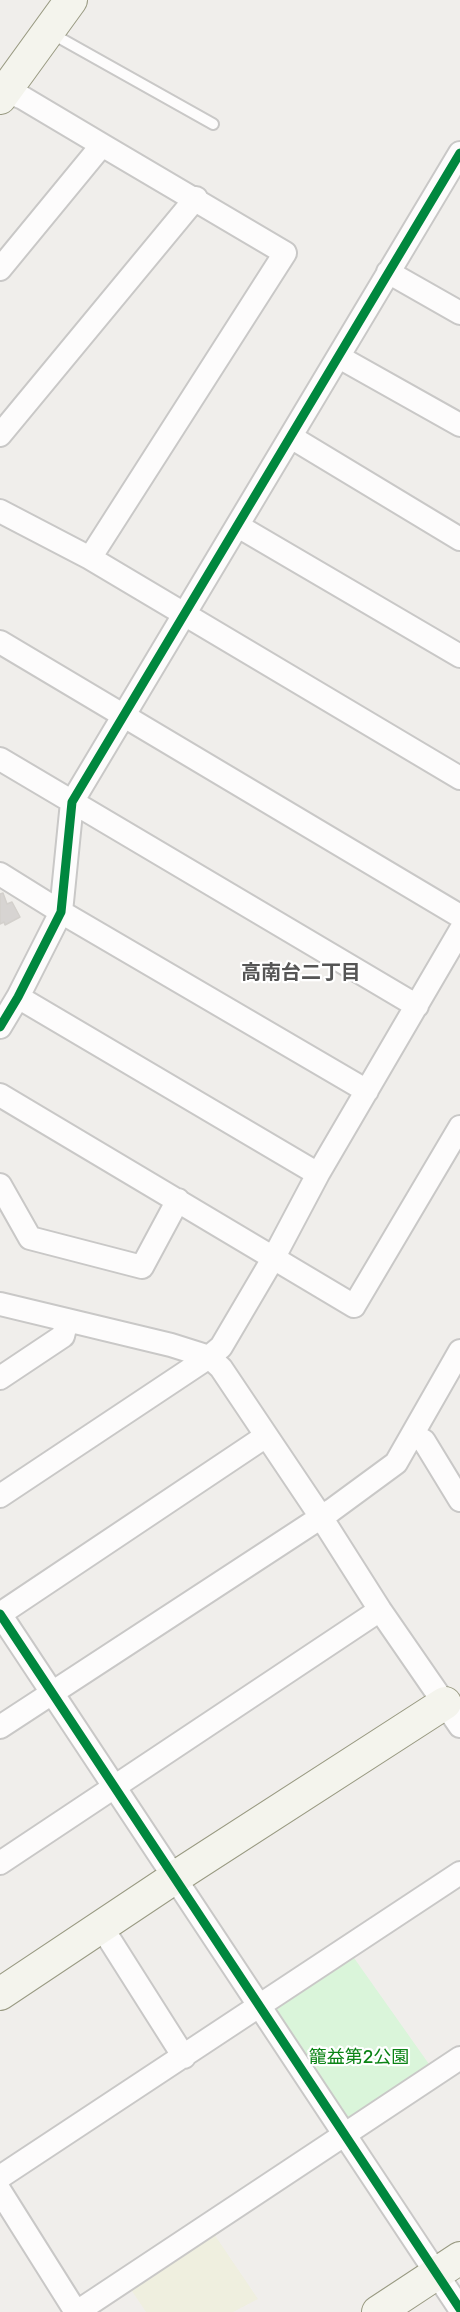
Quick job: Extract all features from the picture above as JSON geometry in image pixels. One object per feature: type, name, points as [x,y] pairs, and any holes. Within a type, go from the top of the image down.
[{"type":"street","points":[[71,0],[49,32],[2,91],[23,98],[196,198],[285,253],[90,558]]},
{"type":"street","points":[[0,269],[102,145]]},
{"type":"street","points":[[0,1027],[18,997],[61,912],[72,802],[388,272],[452,185],[460,153]]},
{"type":"street","points":[[0,435],[196,198]]},
{"type":"street","points":[[388,272],[460,313]]},
{"type":"street","points":[[339,357],[460,424]]},
{"type":"street","points":[[291,437],[460,539]]},
{"type":"street","points":[[0,511],[90,558],[460,778]]},
{"type":"street","points":[[238,526],[460,656]]},
{"type":"street","points":[[0,642],[460,916]]},
{"type":"street","points":[[0,759],[417,1006]]},
{"type":"street","points":[[0,874],[367,1091]]},
{"type":"street","points":[[0,1496],[221,1347],[274,1257],[318,1174],[460,931]]},
{"type":"street","points":[[18,997],[318,1174]]},
{"type":"street","points":[[0,1095],[354,1306],[460,1127]]},
{"type":"street","points":[[0,1185],[30,1238],[142,1267],[178,1200]]},
{"type":"street","points":[[0,1304],[209,1357],[221,1368],[452,1715],[174,1878],[0,1994]]},
{"type":"street","points":[[0,1378],[63,1336],[67,1320]]},
{"type":"street","points":[[0,1727],[321,1516],[396,1462],[460,1351]]},
{"type":"street","points":[[413,1434],[424,1441],[460,1500]]},
{"type":"street","points":[[266,1436],[0,1614],[344,2134],[448,2266],[460,2309]]},
{"type":"street","points":[[0,1863],[380,1610]]},
{"type":"street","points":[[0,2176],[460,1874]]},
{"type":"street","points":[[101,1926],[184,2056]]},
{"type":"street","points":[[0,2191],[77,2312],[460,2058]]},
{"type":"street","points":[[378,2312],[448,2266]]},
{"type":"lane","points":[[49,32],[213,124]]},
{"type":"green space","name":"籠益第2公園","points":[[347,1948],[436,2074],[344,2134],[260,2006]]},
{"type":"green space","points":[[214,2234],[258,2299],[233,2312],[146,2312],[132,2291]]},
{"type":"building","points":[[3,893],[7,904],[12,902],[20,917],[5,925],[4,922],[0,924],[0,894]]},
{"type":"cycle path","points":[[0,1027],[18,997],[61,912],[72,802],[460,153]]},
{"type":"cycle path","points":[[0,1614],[460,2309]]},
{"type":"district","name":"高南台二丁目","points":[[301,973]]}]
